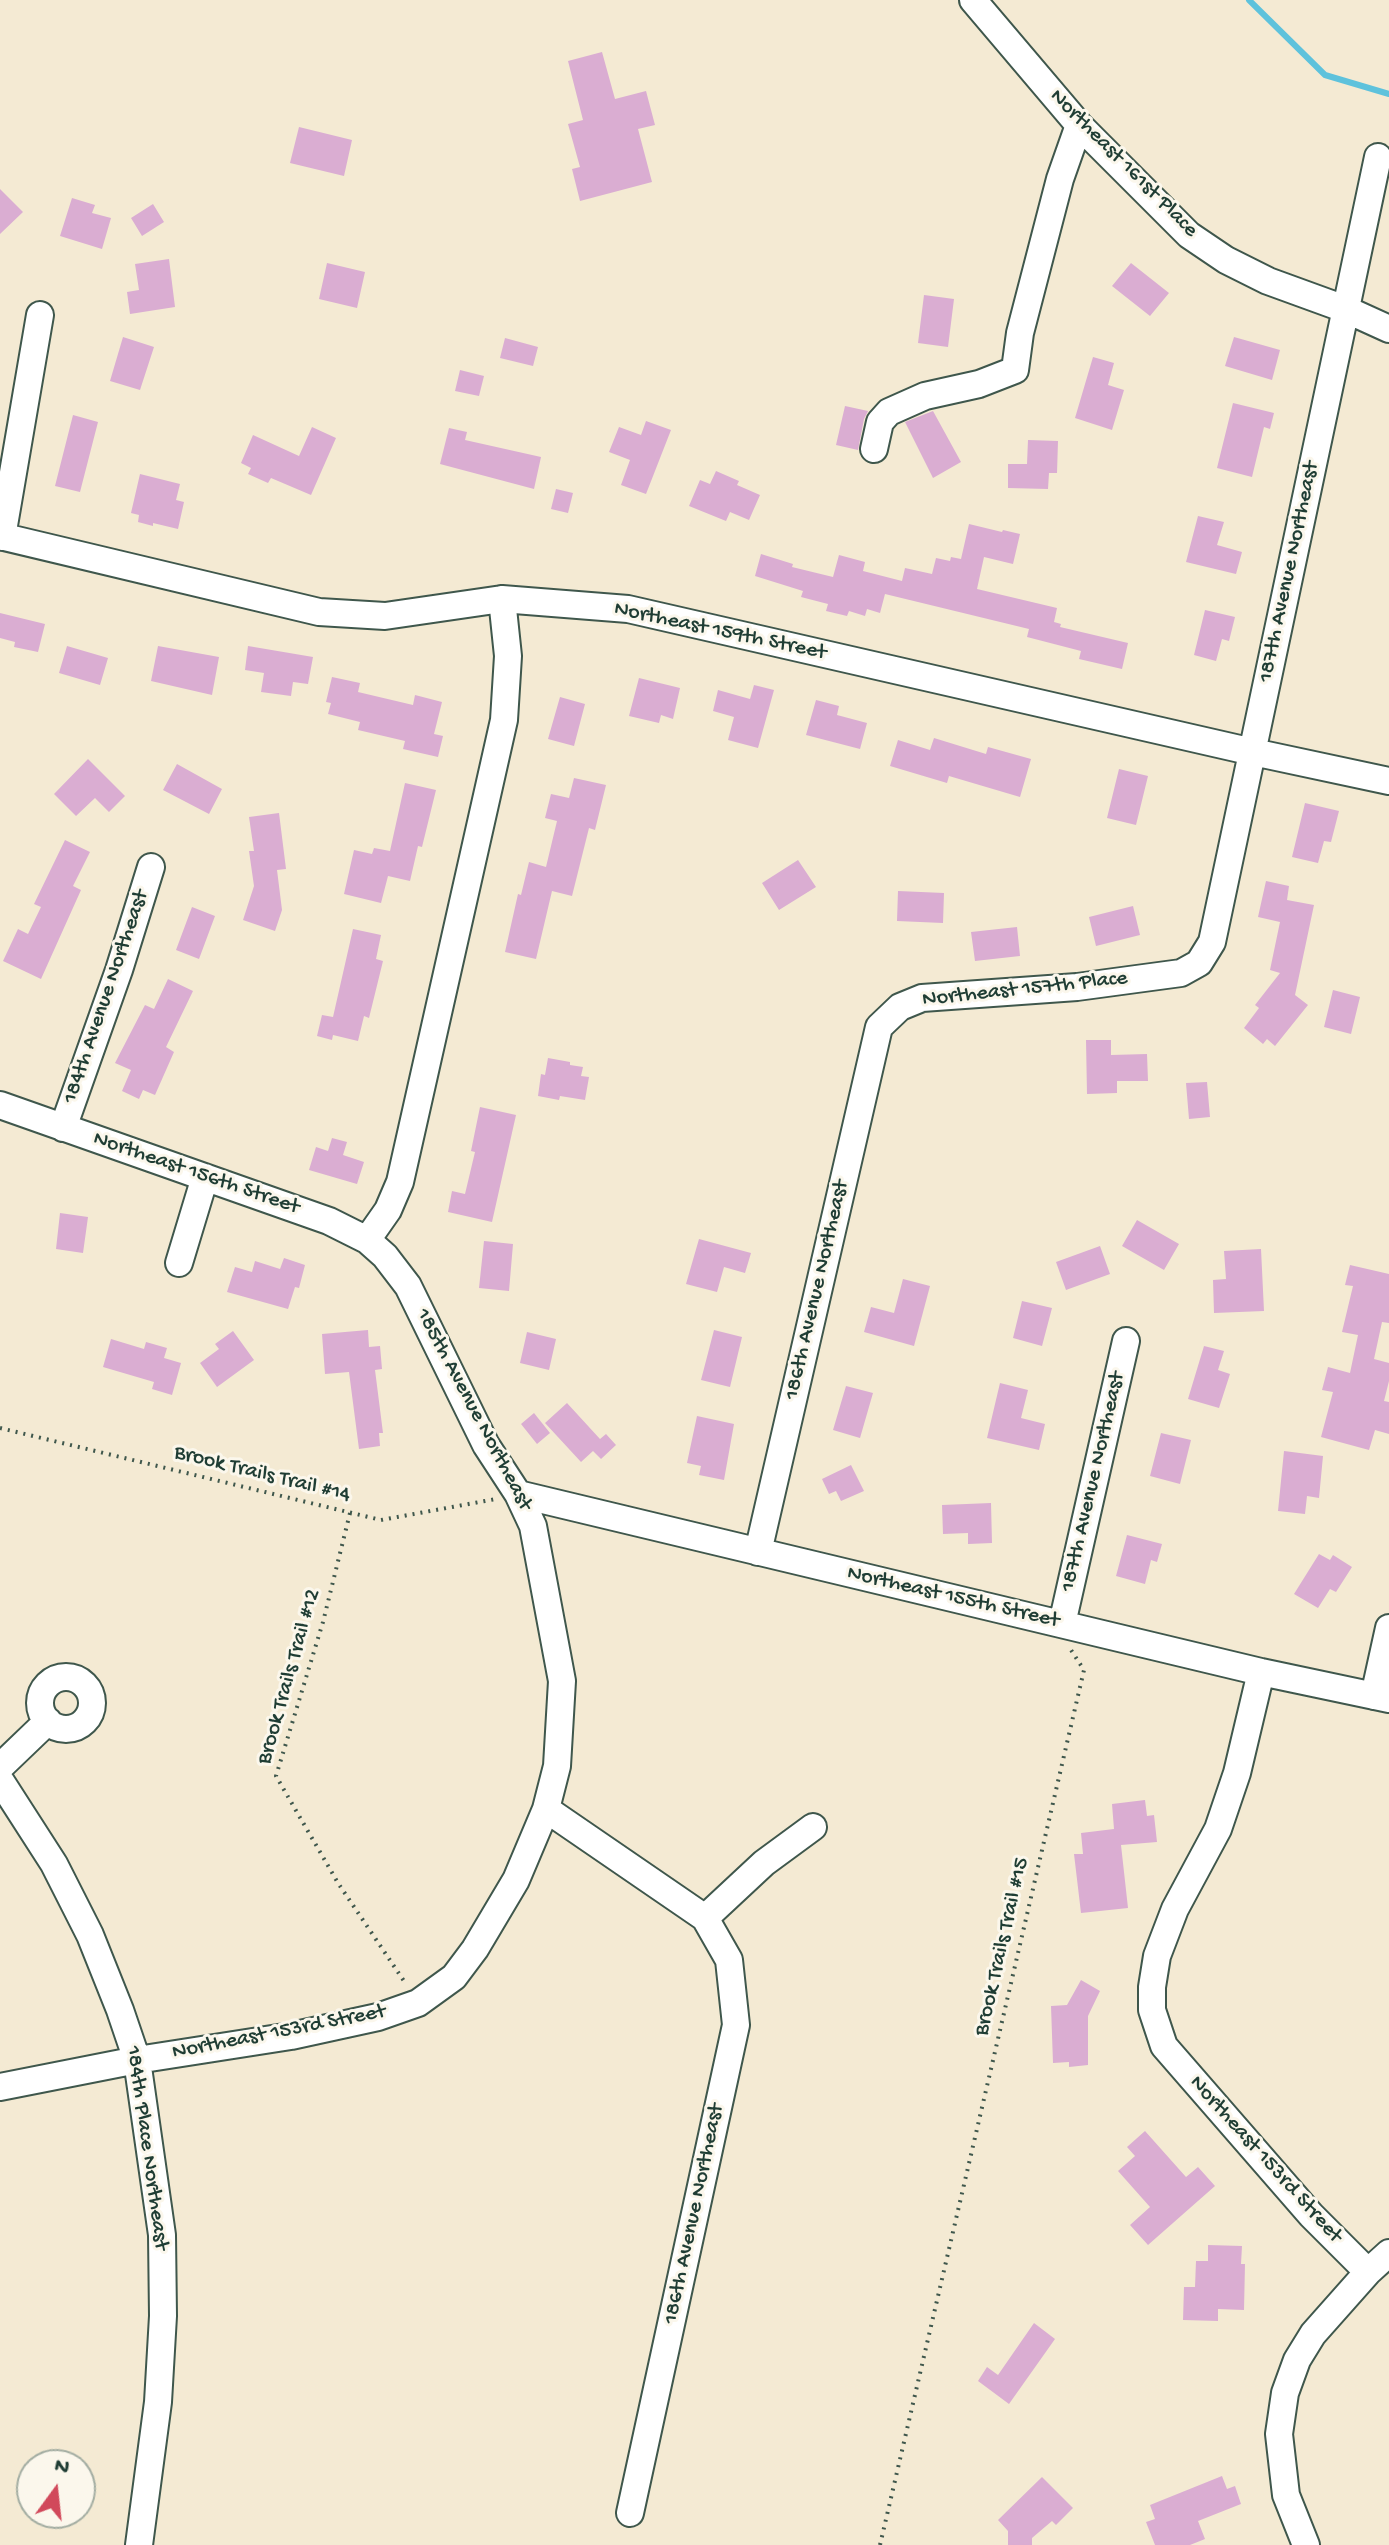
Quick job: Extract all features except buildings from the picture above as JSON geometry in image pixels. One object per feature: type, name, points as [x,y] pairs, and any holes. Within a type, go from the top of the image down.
[{"type":"street","name":"Northeast 161st Place","points":[[973,0],[1079,125],[1189,235],[1226,260],[1268,281],[1389,329]]},
{"type":"street","points":[[874,449],[880,422],[889,412],[925,396],[979,384],[1015,370],[1020,333],[1060,179],[1079,125]]},
{"type":"street","name":"187th Avenue Northeast","points":[[1181,973],[1199,963],[1212,942],[1378,157]]},
{"type":"street","points":[[1,537],[40,315]]},
{"type":"street","name":"Northeast 159th Street","points":[[1,537],[319,612],[385,616],[502,599],[628,609],[1389,781]]},
{"type":"street","points":[[376,1248],[400,1182],[504,720],[508,656],[502,599]]},
{"type":"street","name":"184th Avenue Northeast","points":[[63,1128],[119,970],[151,867]]},
{"type":"street","name":"Northeast 157th Place","points":[[879,1027],[900,1007],[922,998],[1077,987],[1181,973]]},
{"type":"street","name":"186th Avenue Northeast","points":[[758,1552],[879,1027]]},
{"type":"street","name":"Northeast 156th Street","points":[[0,1105],[329,1221],[376,1248]]},
{"type":"street","points":[[179,1263],[205,1177]]},
{"type":"street","name":"185th Avenue Northeast","points":[[376,1248],[408,1286],[486,1445],[518,1494],[533,1526],[562,1681],[557,1766],[546,1809]]},
{"type":"street","name":"187th Avenue Northeast","points":[[1062,1624],[1126,1341]]},
{"type":"street","name":"Northeast 155th Street","points":[[518,1494],[1381,1698]]},
{"type":"street","points":[[1381,1698],[1389,1628]]},
{"type":"street","name":"Northeast 153rd Street","points":[[1261,1672],[1237,1773],[1218,1829],[1175,1909],[1157,1956],[1152,2010],[1164,2046],[1311,2215],[1368,2272]]},
{"type":"street","points":[[0,1767],[48,1721]]},
{"type":"street","name":"184th Place Northeast","points":[[0,1780],[54,1864],[90,1935],[137,2060],[162,2235],[163,2316],[158,2402],[139,2545]]},
{"type":"street","points":[[546,1809],[705,1918],[764,1863],[813,1827]]},
{"type":"street","name":"Northeast 153rd Street","points":[[0,2087],[137,2060],[291,2036],[378,2017],[418,2003],[454,1977],[475,1949],[516,1880],[546,1809]]},
{"type":"street","name":"186th Avenue Northeast","points":[[630,2513],[736,2025],[729,1960],[705,1918]]},
{"type":"street","points":[[1306,2545],[1286,2495],[1279,2434],[1285,2393],[1297,2360],[1313,2334],[1389,2253]]},
{"type":"path","name":"Brook Trails Trail #14","points":[[0,1428],[381,1520],[518,1494]]},
{"type":"path","name":"Brook Trails Trail #12","points":[[350,1513],[323,1622],[276,1776],[338,1883],[418,2003]]},
{"type":"path","name":"Brook Trails Trail #15","points":[[880,2545],[1084,1670],[1070,1650]]},
{"type":"waterway","points":[[1249,0],[1325,75],[1389,94]]}]
